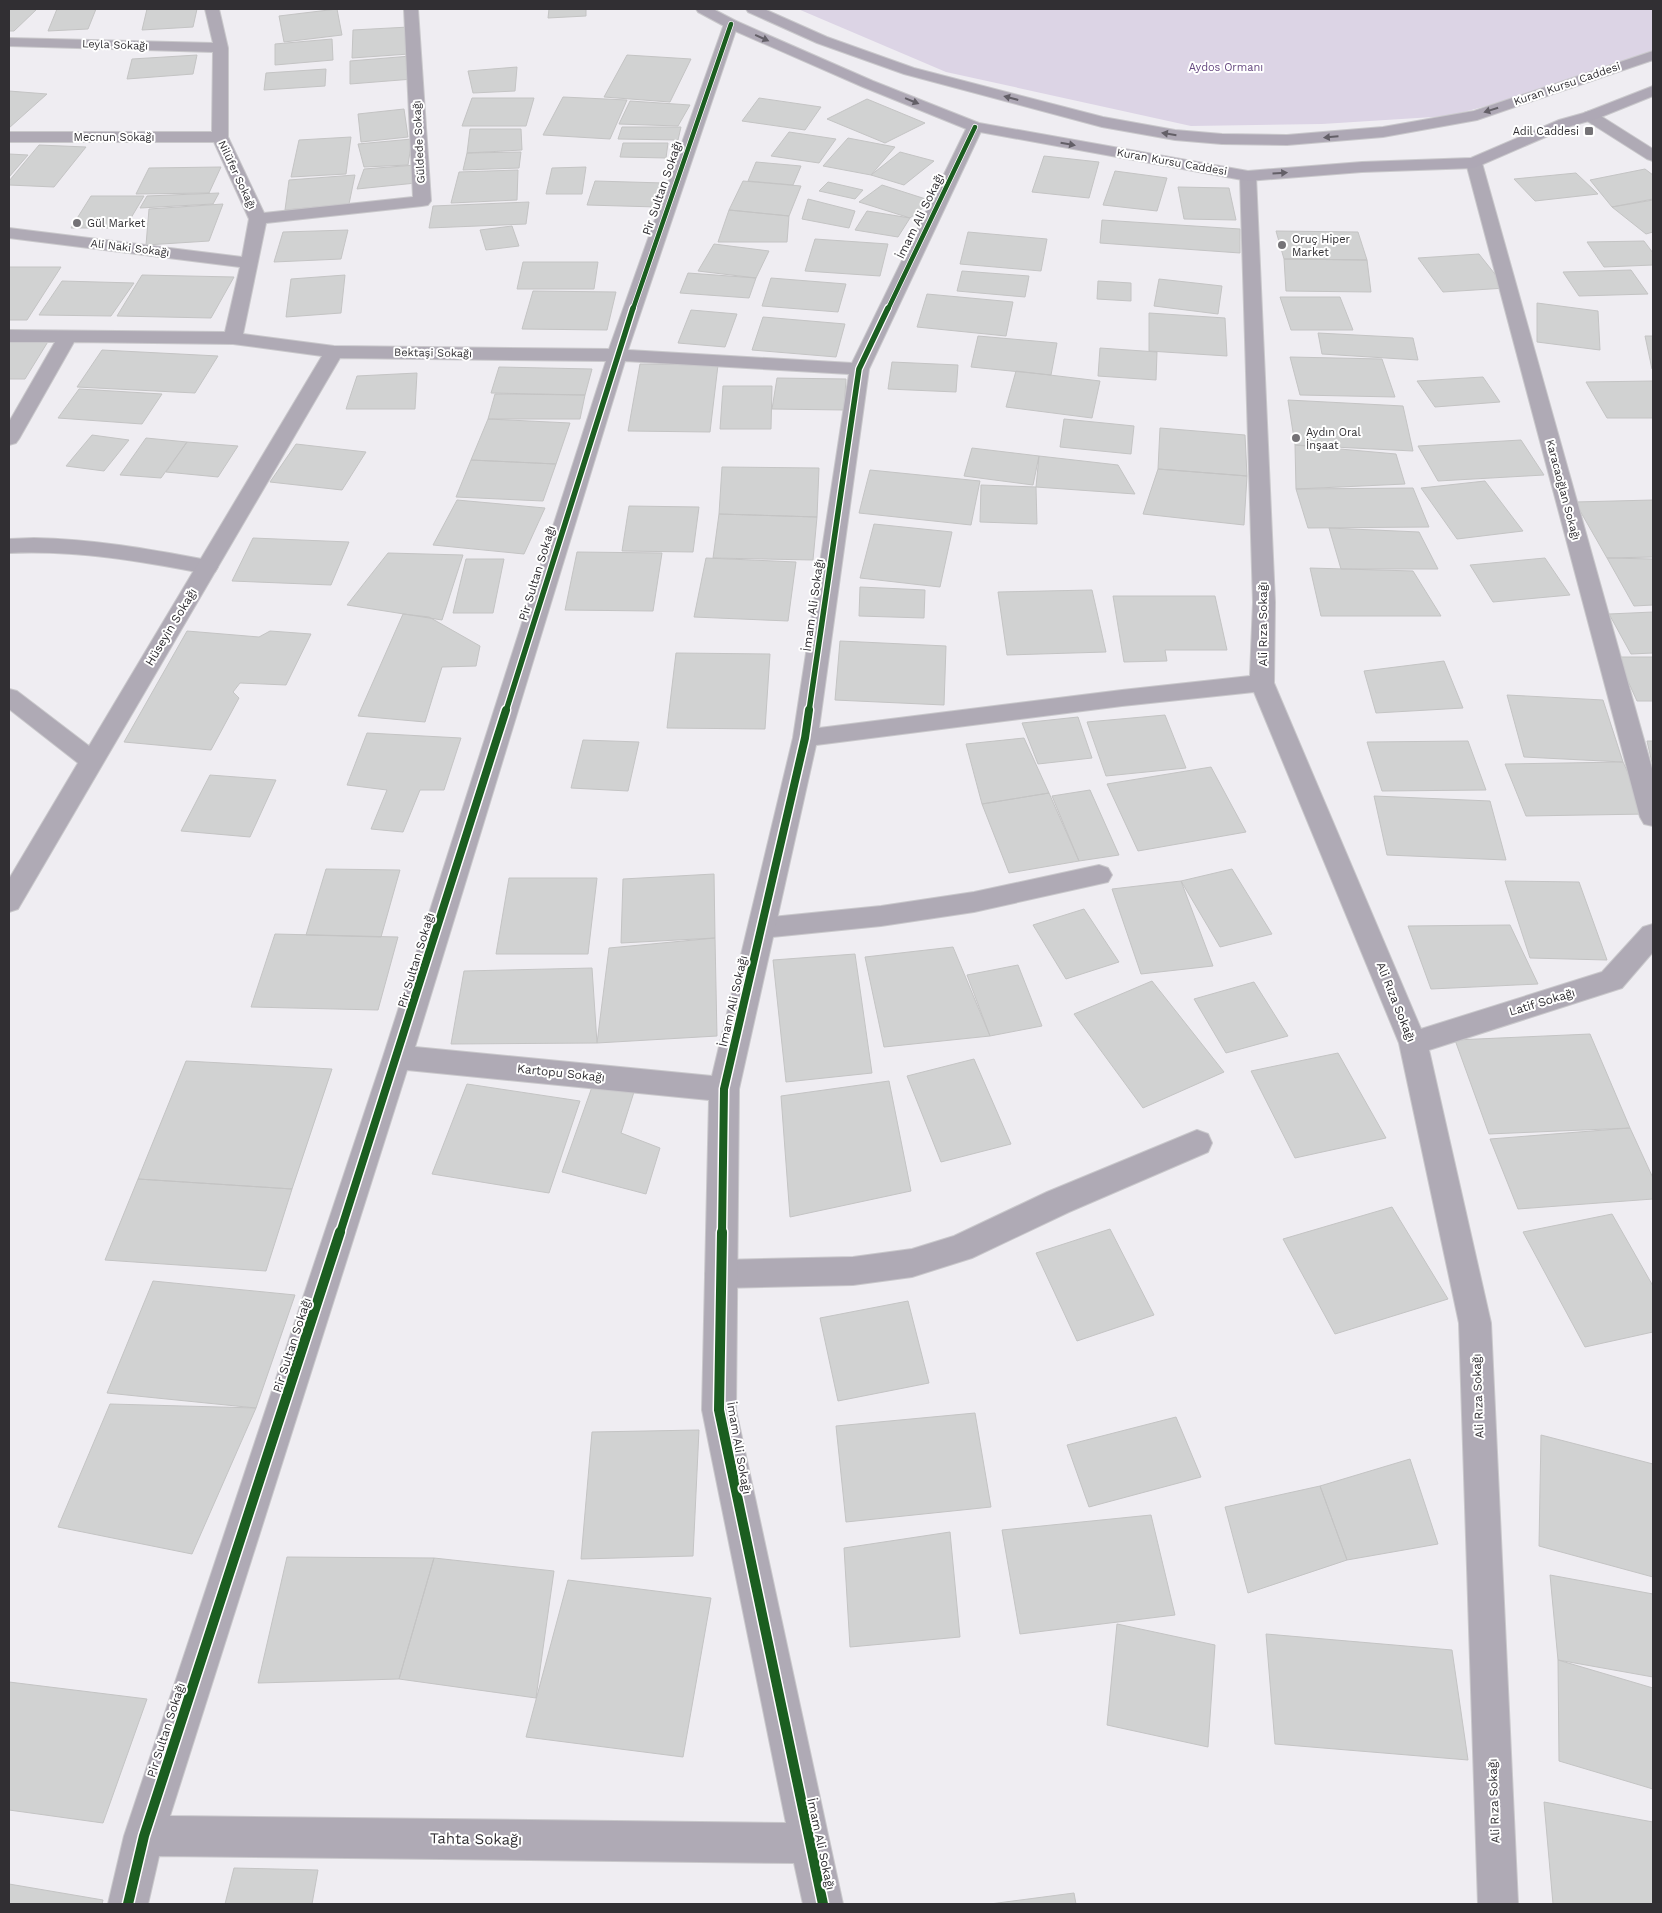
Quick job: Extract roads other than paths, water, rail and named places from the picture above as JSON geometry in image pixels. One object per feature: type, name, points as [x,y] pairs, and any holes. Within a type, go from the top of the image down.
[{"type":"main road","name":"Kuran Kursu Caddesi","points":[[703,9],[731,24],[868,84],[975,127],[1248,176],[1362,167],[1474,163],[1564,124],[1590,116],[1653,91]]},
{"type":"main road","name":"Kuran Kursu Caddesi","points":[[754,9],[822,40],[908,71],[1102,122],[1175,135],[1222,139],[1287,140],[1383,132],[1477,115],[1653,55]]},
{"type":"street","name":"Nilüfer Sokağı","points":[[212,9],[221,48],[220,137],[258,219],[233,338]]},
{"type":"street","name":"Güldede Sokağı","points":[[258,219],[422,201],[411,9]]},
{"type":"street","name":"Pir Sultan Sokağı","points":[[128,1904],[144,1836],[397,1057],[617,355],[731,24]]},
{"type":"street","name":"Leyla Sokağı","points":[[9,42],[221,48]]},
{"type":"street","points":[[1590,116],[1653,156]]},
{"type":"street","name":"İmam Ali Sokağı","points":[[823,1904],[719,1410],[724,1089],[805,738],[859,369],[975,127]]},
{"type":"street","name":"Mecnun Sokağı","points":[[9,137],[220,137]]},
{"type":"street","name":"Karacaoğlan Sokağı","points":[[1474,163],[1653,817]]},
{"type":"street","name":"Ali Rıza Sokağı","points":[[1248,176],[1264,602],[1262,683],[1413,1043],[1475,1324],[1498,1904]]},
{"type":"street","name":"Ali Naki Sokağı","points":[[9,234],[250,263]]},
{"type":"street","name":"Bektaşi Sokağı","points":[[9,336],[233,338],[334,352],[617,355],[859,369]]},
{"type":"street","points":[[9,439],[67,337]]},
{"type":"street","name":"Hüseyin Sokağı","points":[[9,902],[334,352]]},
{"type":"street","points":[[9,546],[34,544],[135,552],[207,567]]},
{"type":"street","points":[[805,738],[1122,698],[1262,683]]},
{"type":"street","points":[[9,696],[92,761]]},
{"type":"street","points":[[762,928],[881,916],[974,902],[1098,875]]},
{"type":"street","name":"Latif Sokağı","points":[[1413,1043],[1612,980],[1653,934]]},
{"type":"street","name":"Kartopu Sokağı","points":[[397,1057],[724,1089]]},
{"type":"street","points":[[721,1274],[853,1271],[912,1263],[961,1248],[1058,1202],[1197,1142]]},
{"type":"street","name":"Tahta Sokağı","points":[[144,1836],[809,1843]]},
{"type":"place","name":"Adil Caddesi","points":[[1589,131]]},
{"type":"place","name":"Gül Market","points":[[77,223]]},
{"type":"place","name":"Oruç Hiper Market","points":[[1282,245]]},
{"type":"place","name":"Aydın Oral İnşaat","points":[[1296,438]]},
{"type":"park label","name":"Aydos Ormanı","points":[[1226,67]]}]
